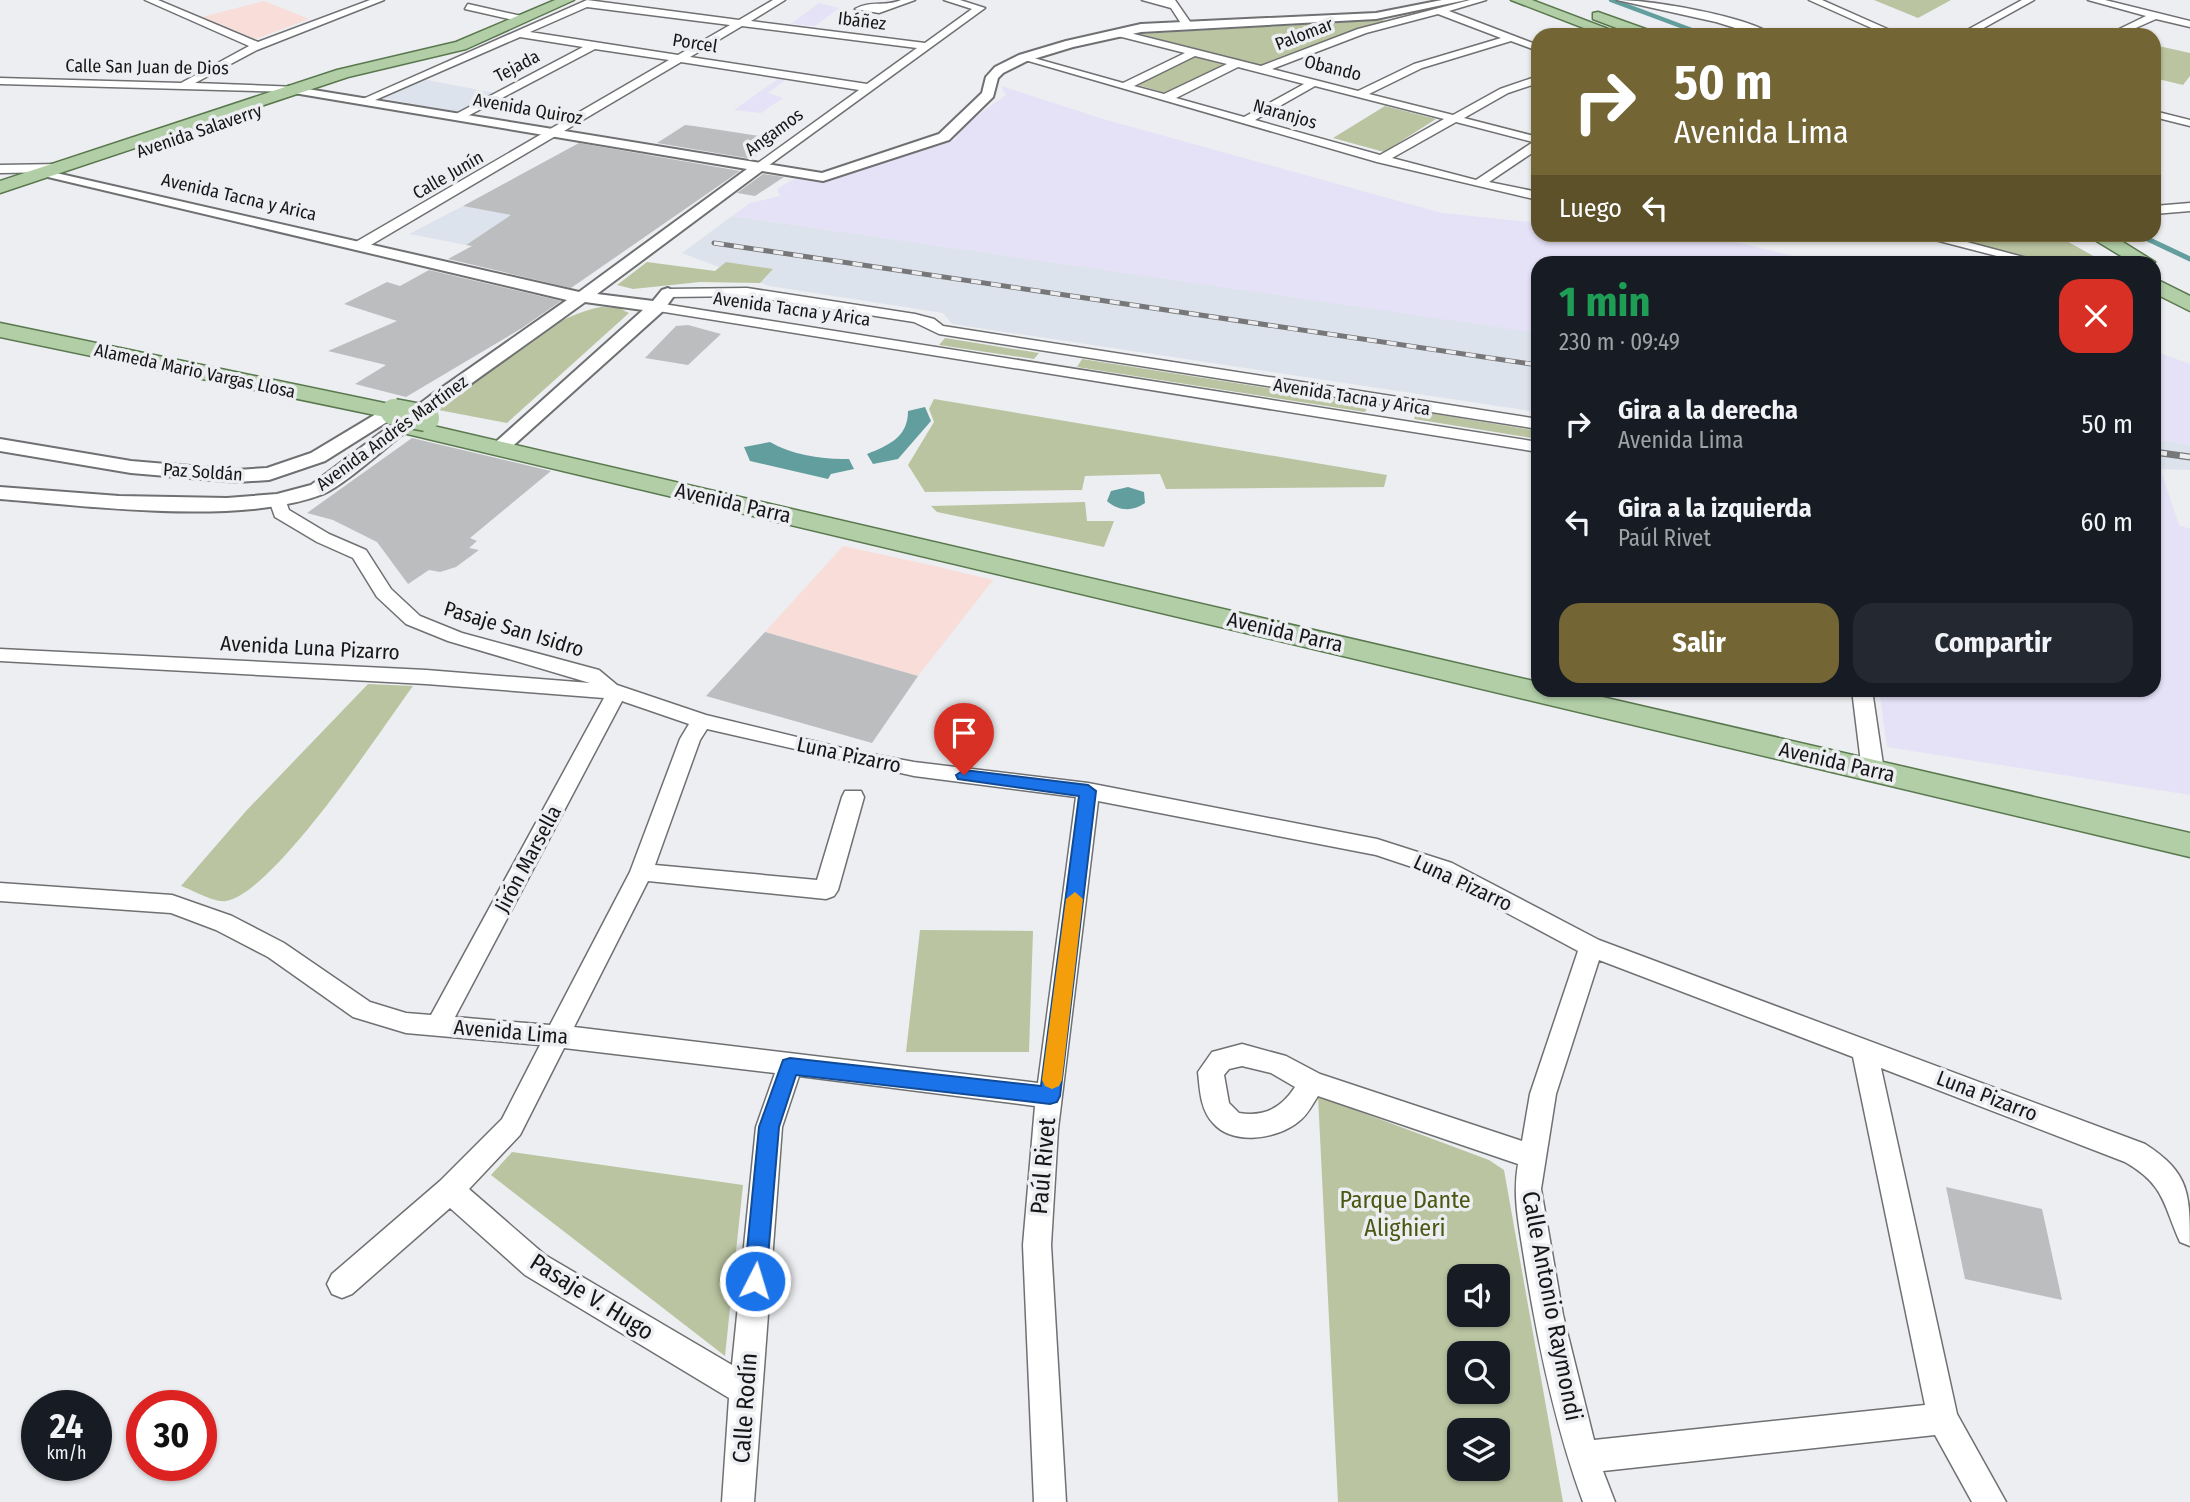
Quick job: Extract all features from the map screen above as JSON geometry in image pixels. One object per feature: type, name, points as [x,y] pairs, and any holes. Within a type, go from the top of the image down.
[{"type":"main road","points":[[312,93],[384,62],[461,46],[519,26],[567,0]]},
{"type":"main road","points":[[1518,0],[1596,28]]},
{"type":"main road","points":[[1552,0],[1630,28]]},
{"type":"main road","name":"Avenida Salaverry","points":[[0,193],[293,89],[384,62]]},
{"type":"main road","name":"Avenida Salaverry","points":[[0,187],[165,144],[353,75]]},
{"type":"main road","points":[[2092,242],[2110,256]]},
{"type":"main road","points":[[2098,242],[2131,256]]},
{"type":"main road","points":[[2161,274],[2186,296]]},
{"type":"main road","points":[[2161,287],[2186,296]]},
{"type":"main road","name":"Alameda Mario Vargas Llosa","points":[[0,330],[397,419]]},
{"type":"main road","name":"Alameda Mario Vargas Llosa","points":[[0,342],[397,419]]},
{"type":"main road","name":"Avenida Parra","points":[[397,419],[1531,671]]},
{"type":"main road","name":"Avenida Parra","points":[[505,442],[1531,681]]},
{"type":"main road","name":"Avenida Parra","points":[[1598,697],[1872,761],[2190,826]]},
{"type":"main road","name":"Avenida Parra","points":[[1637,697],[2190,845]]},
{"type":"street","points":[[150,0],[261,47]]},
{"type":"street","points":[[185,85],[197,76],[261,47],[375,0]]},
{"type":"street","name":"Calle Junín","points":[[359,246],[679,59],[744,24],[780,0]]},
{"type":"street","points":[[889,8],[909,0]]},
{"type":"street","name":"Angamos","points":[[587,294],[980,8],[949,0]]},
{"type":"street","points":[[1147,0],[1171,3],[1188,26]]},
{"type":"street","name":"Avenida Quiroz","points":[[293,89],[813,178],[836,175],[944,137],[988,94],[992,77],[999,70],[1023,58],[1118,33],[1188,26],[1392,15],[1460,0]]},
{"type":"street","name":"Palomar","points":[[1260,70],[1362,31],[1482,0]]},
{"type":"street","points":[[1622,0],[1718,19],[1746,28]]},
{"type":"street","points":[[1814,0],[1880,28]]},
{"type":"street","points":[[1976,28],[2029,0]]},
{"type":"street","points":[[2093,0],[2152,17],[2190,24]]},
{"type":"street","points":[[362,102],[519,26],[591,2]]},
{"type":"street","name":"Ibáñez","points":[[591,2],[926,46]]},
{"type":"street","name":"Porcel","points":[[468,7],[519,26],[592,46],[869,88]]},
{"type":"street","points":[[1439,10],[1531,45]]},
{"type":"street","points":[[2128,28],[2152,17]]},
{"type":"street","name":"Obando","points":[[1118,33],[1531,140]]},
{"type":"street","points":[[1358,95],[1418,66],[1511,38]]},
{"type":"street","name":"Tejada","points":[[458,117],[592,46]]},
{"type":"street","points":[[1123,87],[1193,53]]},
{"type":"street","name":"Naranjos","points":[[1023,58],[1381,159],[1531,195]]},
{"type":"street","points":[[1166,98],[1235,64]]},
{"type":"street","name":"Calle San Juan de Dios","points":[[0,81],[293,89]]},
{"type":"street","points":[[1381,159],[1451,118],[1504,91],[1531,81]]},
{"type":"street","points":[[1245,121],[1313,83]]},
{"type":"street","points":[[2161,116],[2190,123]]},
{"type":"street","points":[[1478,184],[1531,147]]},
{"type":"street","points":[[0,169],[57,171]]},
{"type":"street","name":"Avenida Tacna y Arica","points":[[57,171],[377,236],[587,294]]},
{"type":"street","name":"Avenida Tacna y Arica","points":[[57,171],[359,246],[587,294],[663,300],[911,346],[1531,446]]},
{"type":"street","points":[[2161,209],[2190,207]]},
{"type":"street","points":[[1951,242],[2010,256]]},
{"type":"street","name":"Avenida Tacna y Arica","points":[[663,300],[747,292],[929,322],[939,330],[1531,423]]},
{"type":"street","points":[[2161,292],[2186,296]]},
{"type":"street","name":"Avenida Andrés Martínez","points":[[0,493],[153,503],[227,504],[278,500],[318,489],[436,400],[587,294]]},
{"type":"street","points":[[505,442],[663,300]]},
{"type":"street","points":[[911,346],[929,322]]},
{"type":"street","points":[[1051,369],[1063,349]]},
{"type":"street","points":[[1389,423],[1394,402]]},
{"type":"street","name":"Paz Soldán","points":[[0,445],[131,467],[237,476],[258,475],[288,470],[397,419]]},
{"type":"street","name":"Pasaje San Isidro","points":[[278,500],[281,513],[302,527],[360,554],[384,593],[413,620],[455,637],[592,675],[617,692]]},
{"type":"street","name":"Avenida Luna Pizarro","points":[[0,655],[426,677],[617,692]]},
{"type":"street","name":"Luna Pizarro","points":[[617,692],[702,721],[863,760],[1088,791],[1377,847],[1444,869],[1591,947],[1864,1049],[2159,1165],[2176,1189],[2190,1233]]},
{"type":"street","name":"Jirón Marsella","points":[[438,1025],[617,692]]},
{"type":"street","points":[[1863,697],[1872,761]]},
{"type":"street","points":[[342,1284],[450,1190],[511,1127],[641,872],[690,738],[702,721]]},
{"type":"street","name":"Paúl Rivet","points":[[1050,1502],[1037,1245],[1050,1096],[1088,791]]},
{"type":"street","points":[[641,872],[827,890],[853,797]]},
{"type":"street","name":"Avenida Lima","points":[[0,892],[172,904],[224,923],[276,950],[362,1010],[406,1023],[557,1036],[1050,1096]]},
{"type":"street","name":"Calle Antonio Raymondi","points":[[1591,947],[1543,1094],[1527,1189],[1548,1315],[1581,1457],[1599,1502]]},
{"type":"street","points":[[1864,1049],[1943,1419],[1990,1502]]},
{"type":"street","name":"Calle Rodín","points":[[738,1502],[745,1390],[769,1127],[790,1066]]},
{"type":"street","points":[[1312,1083],[1531,1156]]},
{"type":"street","name":"Pasaje V. Hugo","points":[[450,1190],[535,1265],[745,1390]]},
{"type":"street","points":[[1581,1457],[1943,1419]]},
{"type":"shaded area","points":[[264,1],[309,19],[256,39],[202,17]]},
{"type":"shaded area","points":[[819,3],[839,8],[815,26],[791,24]]},
{"type":"shaded area","points":[[422,79],[495,93],[460,112],[381,98]]},
{"type":"shaded area","points":[[778,79],[785,80],[768,93],[783,98],[761,113],[734,110]]},
{"type":"shaded area","points":[[1001,86],[1103,119],[1442,213],[1531,222],[1531,242],[1731,242],[1792,256],[1531,256],[1531,332],[732,216],[750,203],[780,196],[777,189],[794,179],[824,182],[955,140],[967,123],[1006,95]]},
{"type":"shaded area","points":[[551,173],[509,214],[519,218],[489,230],[466,245],[409,234],[463,206],[486,210]]},
{"type":"shaded area","points":[[732,216],[1502,327],[1531,292],[1531,411],[952,324],[943,313],[769,286],[682,253]]},
{"type":"shaded area","points":[[2161,354],[2190,364],[2190,445],[2161,440]]},
{"type":"shaded area","points":[[2161,440],[2190,445],[2190,470],[2161,469]]},
{"type":"shaded area","points":[[2161,471],[2179,525],[2190,529],[2190,795],[1887,747],[1880,697],[2161,697]]},
{"type":"shaded area","points":[[843,546],[993,580],[918,676],[765,632]]},
{"type":"green space","points":[[1874,0],[1951,0],[1918,18]]},
{"type":"green space","points":[[1382,20],[1391,22],[1271,69],[1140,34]]},
{"type":"green space","points":[[2161,47],[2190,53],[2190,76],[2183,85],[2161,80]]},
{"type":"green space","points":[[1195,57],[1224,65],[1166,93],[1138,85]]},
{"type":"green space","points":[[1385,106],[1436,119],[1384,152],[1333,138]]},
{"type":"green space","points":[[1968,242],[2068,242],[2093,256],[2025,256]]},
{"type":"green space","points":[[647,262],[715,271],[726,262],[773,269],[760,283],[700,282],[633,289],[617,285]]},
{"type":"green space","points":[[601,307],[619,308],[629,313],[507,423],[433,409],[536,335],[559,322]]},
{"type":"green space","points":[[945,338],[1039,353],[1034,359],[939,345]]},
{"type":"green space","points":[[1082,359],[1369,404],[1365,412],[1077,367]]},
{"type":"green space","points":[[934,399],[1387,475],[1384,487],[1166,489],[1160,474],[1085,476],[1082,490],[925,492],[908,465],[934,422],[929,409]]},
{"type":"green space","points":[[1417,411],[1531,430],[1531,438],[1414,419]]},
{"type":"green space","points":[[1085,502],[1087,521],[1114,521],[1104,547],[937,512],[931,506]]},
{"type":"green space","points":[[368,684],[413,686],[326,807],[298,841],[247,891],[226,901],[210,898],[181,886],[246,811]]},
{"type":"green space","points":[[920,930],[1033,931],[1029,1052],[906,1052]]},
{"type":"green space","name":"Parque Dante Alighieri","points":[[1318,1096],[1489,1160],[1504,1170],[1563,1502],[1338,1502]]},
{"type":"green space","points":[[512,1152],[743,1185],[725,1356],[491,1175]]},
{"type":"water","points":[[925,407],[931,421],[898,459],[873,464],[867,454],[890,443],[901,434],[908,411]]},
{"type":"water","points":[[770,442],[809,456],[849,459],[854,469],[831,474],[828,479],[750,461],[744,447]]},
{"type":"water","points":[[1128,487],[1144,492],[1145,503],[1125,509],[1107,501],[1111,491]]},
{"type":"building","points":[[685,125],[779,139],[752,159],[657,143]]},
{"type":"building","points":[[579,143],[740,171],[571,288],[448,259],[472,246],[466,245],[511,215],[463,206]]},
{"type":"building","points":[[763,174],[784,177],[755,196],[737,193]]},
{"type":"building","points":[[429,270],[561,301],[522,328],[406,397],[355,384],[386,365],[328,351],[397,321],[344,304],[387,282],[400,286]]},
{"type":"building","points":[[688,325],[721,334],[688,365],[645,358],[676,326]]},
{"type":"building","points":[[412,438],[551,471],[470,538],[477,541],[469,548],[479,550],[456,567],[440,572],[429,570],[408,584],[377,542],[333,520],[307,513]]},
{"type":"building","points":[[765,632],[918,676],[872,743],[706,696]]},
{"type":"building","points":[[1946,1187],[2042,1209],[2062,1300],[1965,1279]]},
{"type":"waterway","points":[[1611,0],[1686,28]]},
{"type":"waterway","points":[[2154,242],[2190,259]]},
{"type":"railway","points":[[714,243],[1531,364]]},
{"type":"railway","points":[[2161,453],[2190,457]]},
{"type":"slow traffic","points":[[1052,1080],[1075,899]]},
{"type":"route","points":[[755,1281],[769,1127],[790,1066],[1050,1096],[1088,791],[964,775]]}]
